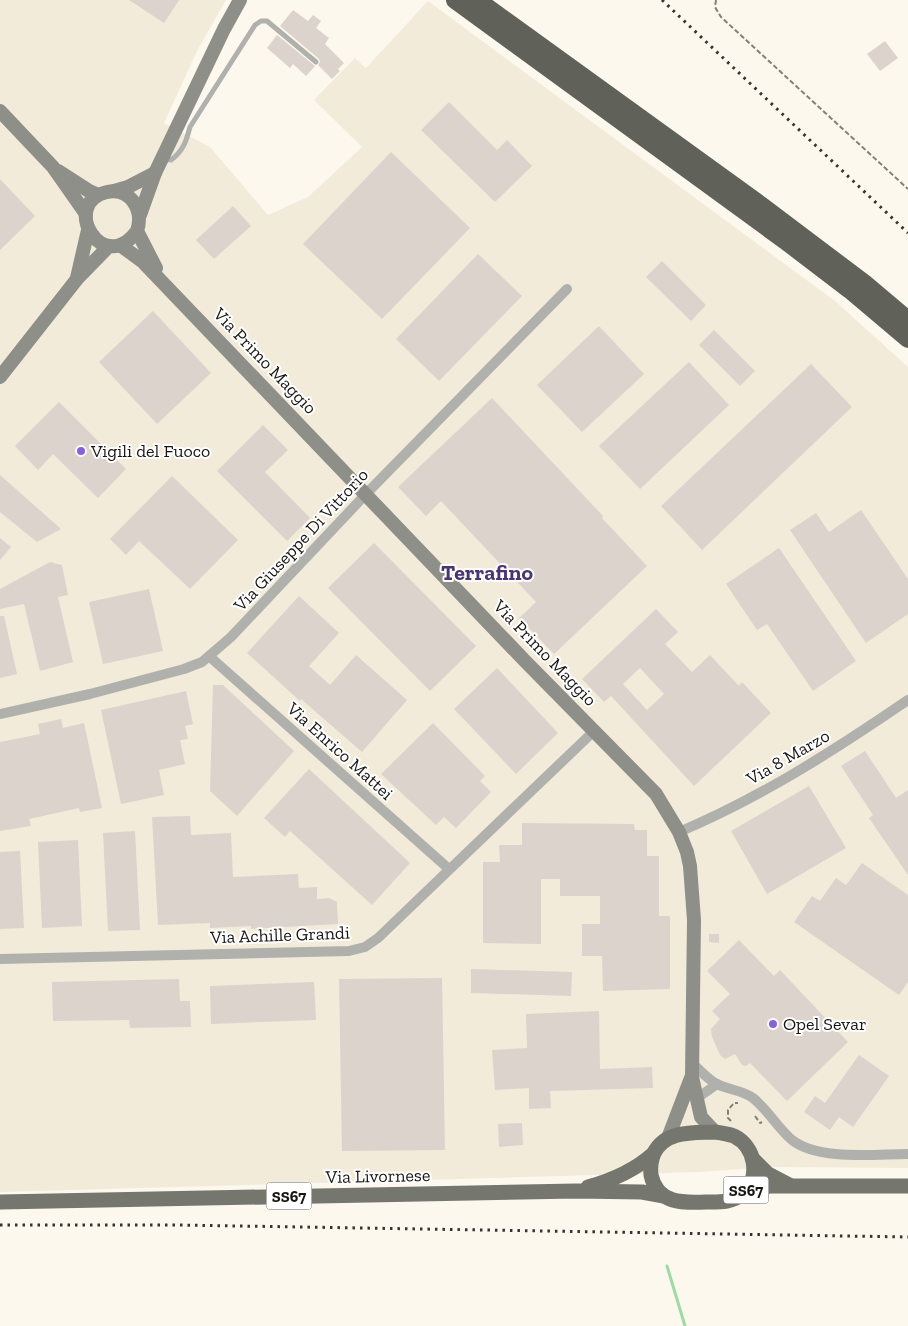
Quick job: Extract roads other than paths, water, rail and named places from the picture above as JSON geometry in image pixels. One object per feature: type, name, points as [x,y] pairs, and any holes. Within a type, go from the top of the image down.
[{"type":"highway","points":[[455,0],[787,242],[850,290],[908,339]]},
{"type":"highway","points":[[477,0],[762,206],[864,283],[908,320]]},
{"type":"main road","points":[[0,377],[77,279],[114,245],[126,242],[137,231],[140,215],[154,173],[240,0]]},
{"type":"main road","points":[[0,111],[53,167],[86,214],[88,230],[77,279]]},
{"type":"main road","points":[[53,167],[98,195]]},
{"type":"main road","points":[[86,214],[92,200],[98,195],[128,187],[154,173]]},
{"type":"main road","points":[[114,191],[131,199],[137,206],[140,215]]},
{"type":"main road","name":"Via Primo Maggio","points":[[88,230],[93,238],[101,243],[114,245],[142,261],[656,794],[679,832],[690,866],[693,896],[692,1077],[700,1117],[715,1132]]},
{"type":"main road","name":"Via Primo Maggio","points":[[137,231],[165,284]]},
{"type":"main road","name":"Via Primo Maggio","points":[[668,1138],[692,1077]]},
{"type":"main road","name":"Via Livornese","points":[[577,1191],[624,1175],[653,1154],[658,1146],[668,1138],[680,1134],[715,1132],[727,1134],[742,1142],[749,1149],[753,1159],[768,1174],[791,1185]]},
{"type":"main road","points":[[653,1154],[650,1164],[651,1177],[658,1190],[664,1196]]},
{"type":"main road","name":"SS67","points":[[743,1193],[753,1177],[753,1159]]},
{"type":"main road","name":"Via Livornese","points":[[0,1202],[577,1191],[642,1192],[664,1196],[680,1203],[715,1202],[734,1199],[743,1193],[770,1186],[908,1186]]},
{"type":"street","name":"Via Giuseppe Di Vittorio","points":[[0,714],[90,694],[184,669],[194,666],[209,656],[231,637],[366,494],[567,289]]},
{"type":"street","name":"Via Enrico Mattei","points":[[209,656],[449,869]]},
{"type":"street","name":"Via 8 Marzo","points":[[679,832],[741,804],[841,745],[908,700]]},
{"type":"street","name":"Via Achille Grandi","points":[[0,959],[356,950],[365,947],[378,938],[594,731]]},
{"type":"street","points":[[691,1062],[717,1084],[744,1093],[760,1104],[794,1141],[813,1150],[834,1154],[908,1154]]},
{"type":"street","points":[[696,1098],[717,1084]]},
{"type":"lane","points":[[161,159],[171,160],[179,153],[184,146],[190,128],[255,25],[261,21],[267,22],[316,62]]},
{"type":"waterway","points":[[667,1266],[685,1326]]},
{"type":"railway","points":[[662,0],[908,233]]},
{"type":"railway","points":[[0,1225],[179,1225],[908,1237]]},
{"type":"place","name":"Vigili del Fuoco","points":[[81,451]]},
{"type":"place","name":"Opel Sevar","points":[[773,1024]]},
{"type":"district","name":"Terrafino","points":[[487,572]]}]
